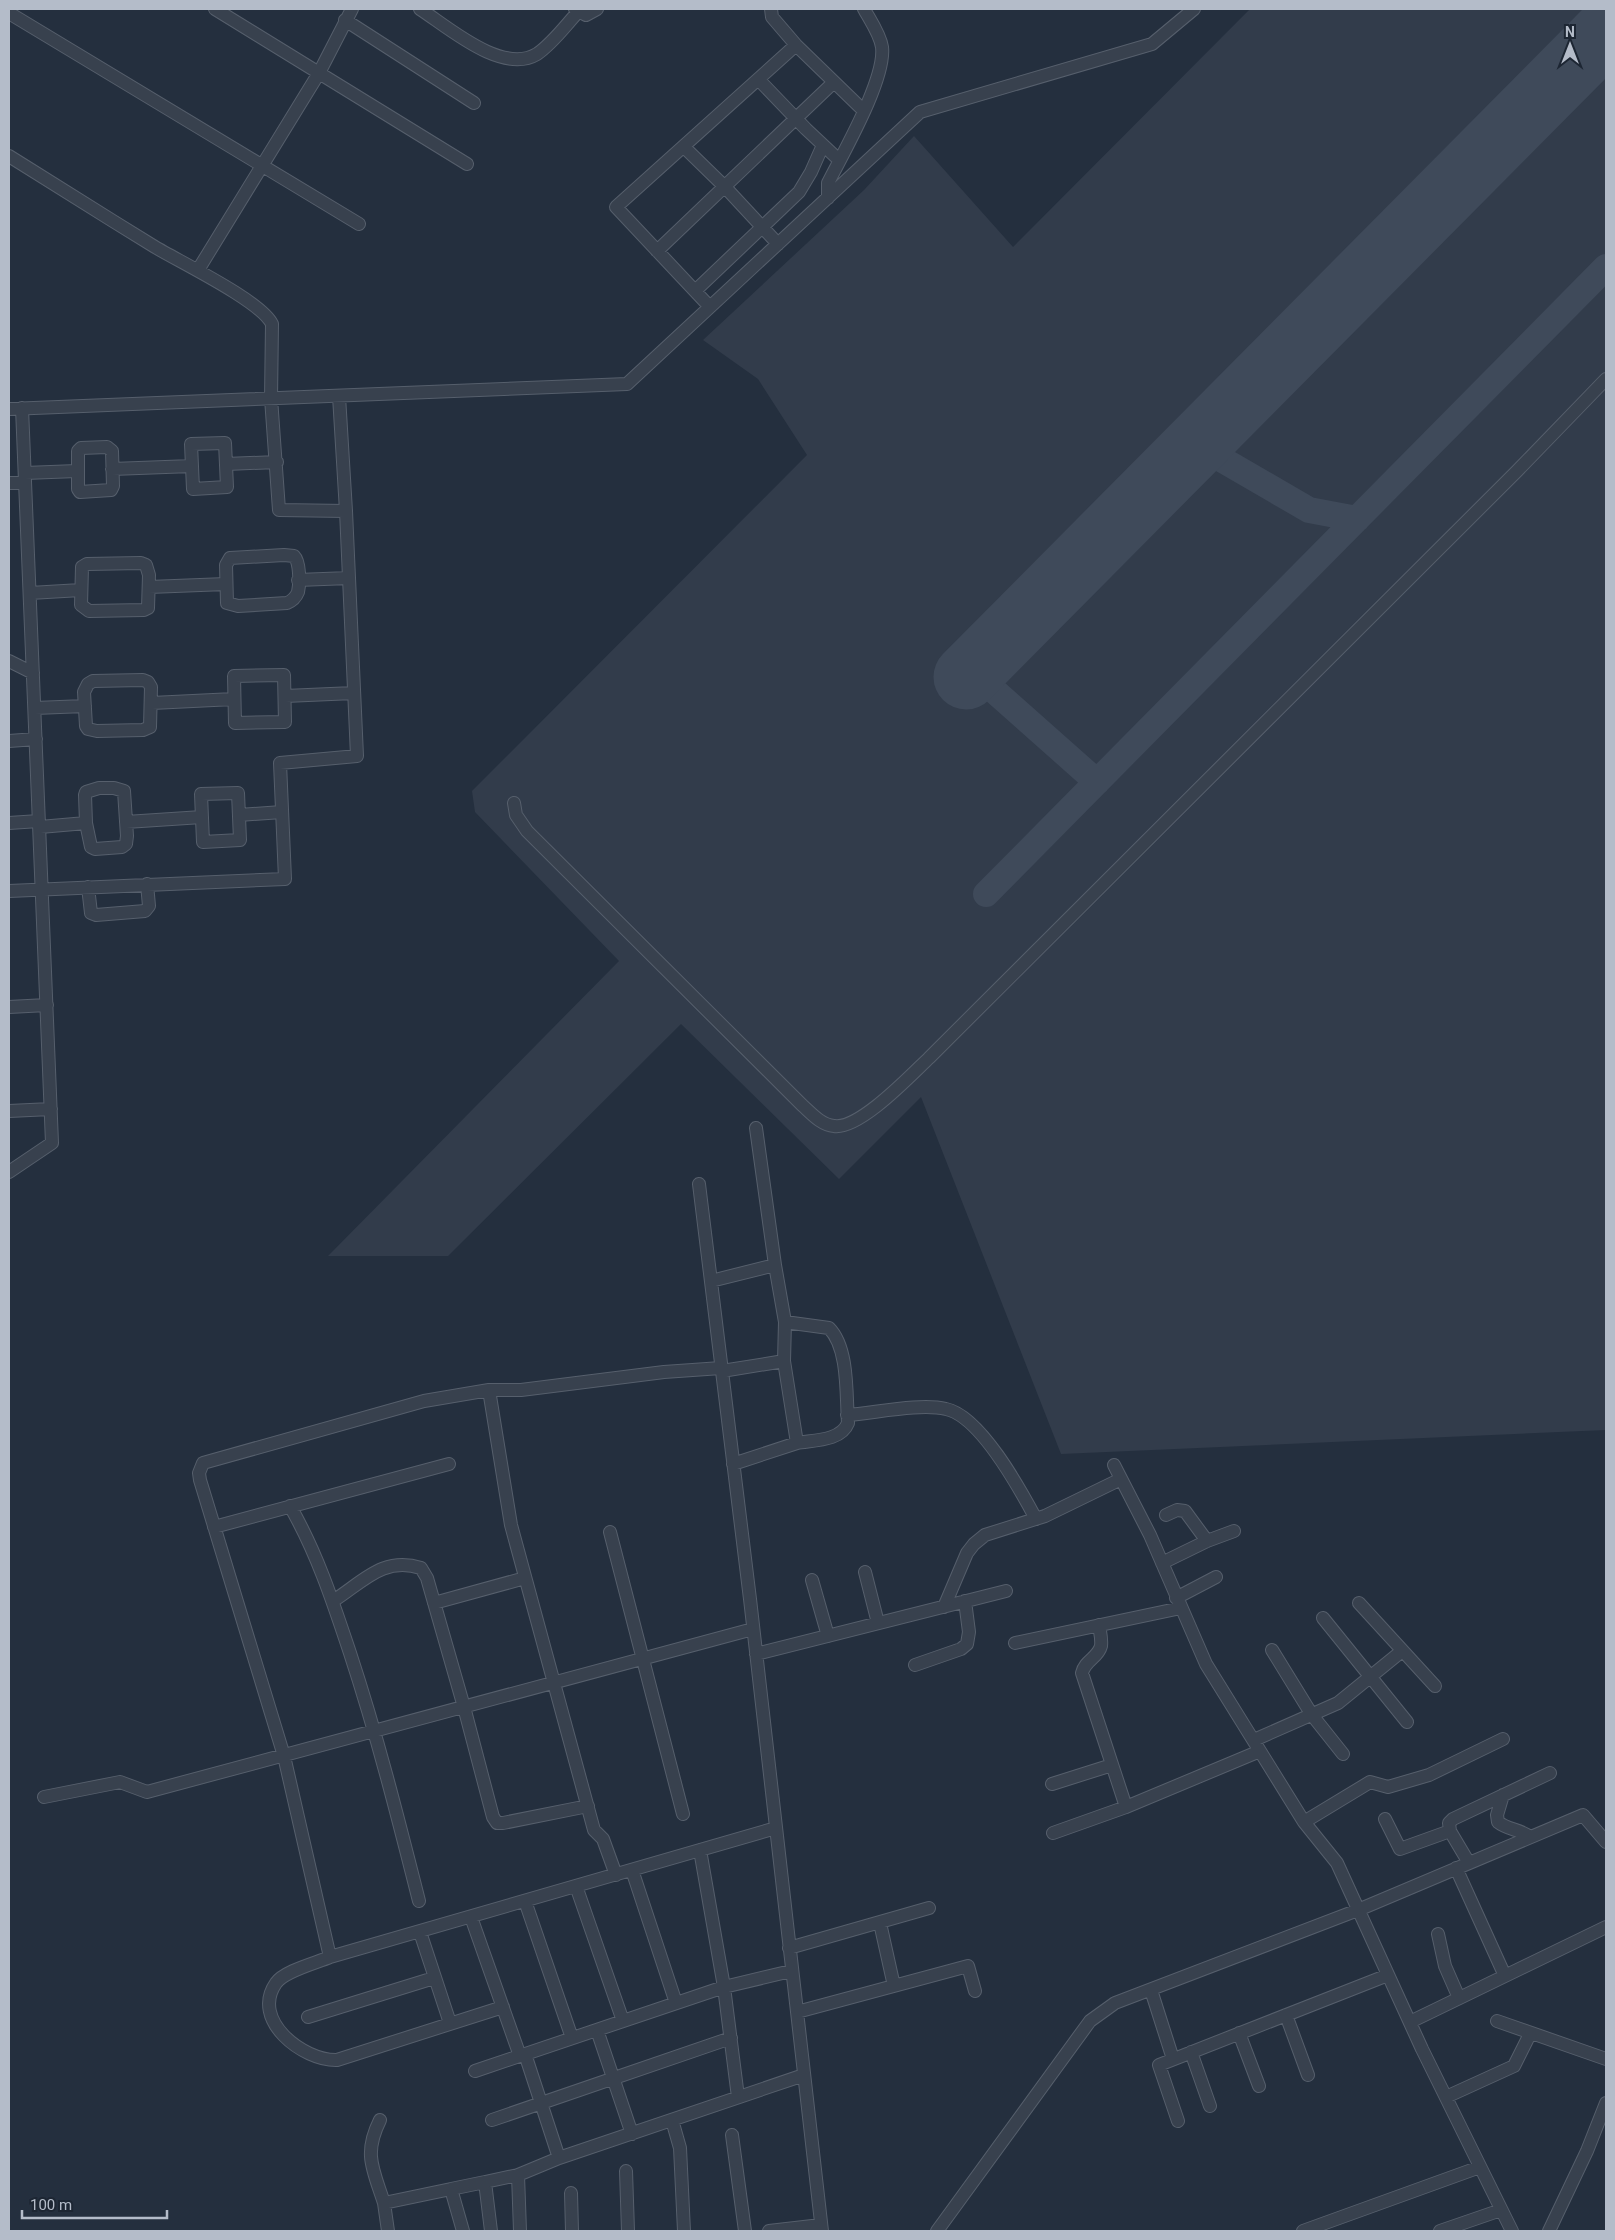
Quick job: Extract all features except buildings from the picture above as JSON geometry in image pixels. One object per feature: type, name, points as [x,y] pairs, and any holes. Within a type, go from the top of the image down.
[{"type":"street","points":[[215,9],[467,164]]},
{"type":"street","points":[[198,270],[319,73],[352,9]]},
{"type":"street","points":[[420,9],[489,53],[512,59],[520,59],[540,51],[576,10],[586,15],[598,9]]},
{"type":"street","points":[[771,9],[772,17],[796,45],[863,110]]},
{"type":"street","points":[[828,198],[828,184],[871,93],[882,61],[882,46],[864,9]]},
{"type":"street","points":[[9,409],[627,384],[920,112],[1152,44],[1194,9]]},
{"type":"street","points":[[9,13],[359,224]]},
{"type":"street","points":[[345,20],[474,103]]},
{"type":"street","points":[[710,307],[616,207],[796,45]]},
{"type":"street","points":[[759,80],[796,120],[840,160]]},
{"type":"street","points":[[657,251],[834,82]]},
{"type":"street","points":[[695,291],[799,192],[811,172],[823,144]]},
{"type":"street","points":[[684,147],[725,187],[778,244]]},
{"type":"street","points":[[9,156],[157,248],[198,270],[257,308],[269,318],[272,324],[271,398],[279,510],[346,511]]},
{"type":"street","points":[[514,803],[516,815],[527,831],[802,1105],[821,1122],[834,1127],[854,1122],[876,1107],[929,1058],[1497,492],[1606,379]]},
{"type":"street","points":[[9,891],[285,879],[280,763],[357,756],[339,396]]},
{"type":"street","points":[[9,1172],[52,1143],[22,408]]},
{"type":"street","points":[[225,442],[228,487],[193,489],[192,466],[191,444],[225,442]]},
{"type":"street","points":[[107,447],[112,451],[113,486],[108,492],[80,492],[78,489],[77,470],[77,455],[81,448],[107,447]]},
{"type":"street","points":[[226,464],[277,462]]},
{"type":"street","points":[[112,469],[192,466]]},
{"type":"street","points":[[9,483],[25,478],[77,470]]},
{"type":"street","points":[[238,556],[294,556],[298,562],[296,596],[287,603],[238,606],[228,603],[226,584],[228,561],[230,558],[238,556]]},
{"type":"street","points":[[141,563],[146,566],[150,603],[148,608],[144,610],[89,611],[82,604],[81,590],[82,567],[87,564],[141,563]]},
{"type":"street","points":[[298,580],[349,578]]},
{"type":"street","points":[[149,587],[226,584]]},
{"type":"street","points":[[30,593],[81,590]]},
{"type":"street","points":[[9,661],[33,673]]},
{"type":"street","points":[[284,675],[285,696],[285,722],[235,723],[234,676],[284,675]]},
{"type":"street","points":[[93,681],[148,682],[151,687],[152,703],[150,727],[143,730],[97,731],[88,729],[86,726],[84,692],[88,684],[93,681]]},
{"type":"street","points":[[285,696],[354,693]]},
{"type":"street","points":[[152,703],[234,698]]},
{"type":"street","points":[[35,708],[85,706]]},
{"type":"street","points":[[9,740],[36,739]]},
{"type":"street","points":[[99,788],[114,788],[124,791],[126,844],[95,849],[89,840],[86,823],[86,792],[99,788]]},
{"type":"street","points":[[238,793],[239,815],[240,840],[203,842],[201,794],[238,793]]},
{"type":"street","points":[[239,815],[282,812]]},
{"type":"street","points":[[126,822],[202,817]]},
{"type":"street","points":[[9,823],[86,823]]},
{"type":"street","points":[[88,887],[89,909],[91,913],[96,915],[145,911],[149,906],[148,884]]},
{"type":"street","points":[[9,1007],[46,1005]]},
{"type":"street","points":[[9,1111],[51,1109]]},
{"type":"street","points":[[756,1128],[785,1322],[784,1361],[797,1443]]},
{"type":"street","points":[[699,1184],[756,1654],[821,2228],[769,2231]]},
{"type":"street","points":[[711,1282],[775,1264]]},
{"type":"street","points":[[733,1464],[797,1443],[838,1435],[845,1430],[848,1423],[841,1345],[836,1334],[829,1328],[818,1325],[785,1322]]},
{"type":"street","points":[[330,1957],[284,1756],[200,1480],[199,1473],[203,1463],[405,1406],[489,1390],[521,1390],[664,1372],[722,1369],[784,1361]]},
{"type":"street","points":[[489,1390],[511,1525],[594,1830],[603,1839],[616,1874]]},
{"type":"street","points":[[847,1415],[938,1408],[959,1414],[976,1428],[997,1456],[1022,1492],[1036,1519]]},
{"type":"street","points":[[214,1527],[449,1464]]},
{"type":"street","points":[[1114,1465],[1150,1535],[1206,1664],[1304,1822],[1337,1863],[1410,2022],[1512,2231]]},
{"type":"street","points":[[944,1607],[967,1553],[985,1535],[1036,1519],[1121,1478]]},
{"type":"street","points":[[290,1506],[307,1536],[333,1602],[376,1731],[419,1901]]},
{"type":"street","points":[[1166,1515],[1177,1510],[1185,1511],[1207,1541]]},
{"type":"street","points":[[1162,1563],[1207,1541],[1234,1531]]},
{"type":"street","points":[[610,1532],[683,1814]]},
{"type":"street","points":[[333,1602],[387,1566],[408,1564],[421,1568],[427,1578],[464,1707],[490,1811],[497,1823],[532,1818],[588,1806]]},
{"type":"street","points":[[866,1572],[878,1623]]},
{"type":"street","points":[[1015,1643],[1100,1625],[1179,1603],[1216,1577]]},
{"type":"street","points":[[434,1603],[525,1578]]},
{"type":"street","points":[[812,1580],[828,1636]]},
{"type":"street","points":[[756,1654],[1006,1591]]},
{"type":"street","points":[[915,1664],[961,1649],[967,1644],[969,1632],[964,1602]]},
{"type":"street","points":[[1359,1603],[1434,1686]]},
{"type":"street","points":[[1322,1618],[1407,1722]]},
{"type":"street","points":[[1100,1625],[1101,1647],[1098,1653],[1084,1666],[1082,1673],[1126,1807]]},
{"type":"street","points":[[44,1797],[120,1782],[147,1792],[753,1629]]},
{"type":"street","points":[[1272,1650],[1312,1715],[1343,1754]]},
{"type":"street","points":[[1053,1833],[1126,1807],[1257,1746],[1312,1715],[1338,1703],[1402,1651]]},
{"type":"street","points":[[1304,1822],[1370,1782],[1388,1787],[1430,1775],[1503,1739]]},
{"type":"street","points":[[1052,1784],[1112,1765]]},
{"type":"street","points":[[1469,1863],[1450,1831],[1449,1822],[1550,1773]]},
{"type":"street","points":[[1503,1795],[1497,1816],[1498,1822],[1503,1826],[1520,1830],[1530,1837]]},
{"type":"street","points":[[937,2231],[1090,2021],[1115,2003],[1358,1910],[1583,1814],[1606,1842]]},
{"type":"street","points":[[1385,1819],[1400,1849],[1450,1831]]},
{"type":"street","points":[[503,2007],[337,2060],[326,2060],[308,2055],[291,2044],[270,2015],[269,1998],[276,1983],[283,1976],[330,1957],[776,1828]]},
{"type":"street","points":[[700,1850],[724,1986],[738,2097]]},
{"type":"street","points":[[1456,1868],[1505,1976]]},
{"type":"street","points":[[632,1870],[676,2003]]},
{"type":"street","points":[[576,1886],[623,2021]]},
{"type":"street","points":[[525,1901],[572,2038]]},
{"type":"street","points":[[789,1948],[929,1908]]},
{"type":"street","points":[[471,1917],[503,2007],[542,2104],[559,2158]]},
{"type":"street","points":[[880,1923],[894,1986]]},
{"type":"street","points":[[1410,2022],[1606,1927]]},
{"type":"street","points":[[420,1932],[450,2023]]},
{"type":"street","points":[[1438,1934],[1445,1966],[1459,1998]]},
{"type":"street","points":[[797,2012],[968,1966],[975,1991]]},
{"type":"street","points":[[475,2072],[724,1986],[791,1971]]},
{"type":"street","points":[[1178,2121],[1159,2065],[1388,1975]]},
{"type":"street","points":[[308,2017],[434,1978]]},
{"type":"street","points":[[1151,1990],[1173,2059]]},
{"type":"street","points":[[1286,2015],[1308,2075]]},
{"type":"street","points":[[1497,2021],[1606,2059]]},
{"type":"street","points":[[597,2030],[632,2134]]},
{"type":"street","points":[[1239,2033],[1259,2086]]},
{"type":"street","points":[[1446,2097],[1514,2066],[1530,2034]]},
{"type":"street","points":[[492,2120],[731,2038]]},
{"type":"street","points":[[1191,2052],[1210,2106]]},
{"type":"street","points":[[384,2203],[518,2175],[559,2158],[804,2075]]},
{"type":"street","points":[[1549,2231],[1587,2151],[1606,2103]]},
{"type":"street","points":[[380,2120],[371,2142],[369,2157],[384,2203],[388,2231]]},
{"type":"street","points":[[672,2120],[680,2148],[684,2231]]},
{"type":"street","points":[[732,2135],[746,2231]]},
{"type":"street","points":[[1303,2231],[1480,2167]]},
{"type":"street","points":[[626,2171],[628,2231]]},
{"type":"street","points":[[518,2175],[520,2231]]},
{"type":"street","points":[[485,2182],[491,2231]]},
{"type":"street","points":[[452,2189],[463,2231]]},
{"type":"street","points":[[571,2193],[572,2231]]},
{"type":"street","points":[[1440,2231],[1501,2210]]},
{"type":"shaded area","points":[[1250,9],[1606,9],[1606,1430],[1061,1454],[921,1097],[839,1179],[681,1024],[448,1256],[328,1256],[619,961],[475,812],[472,791],[807,455],[758,379],[703,340],[864,190],[914,136],[1013,247]]},
{"type":"taxiway","points":[[986,894],[1606,267]]},
{"type":"taxiway","points":[[1197,445],[1309,510],[1357,519]]},
{"type":"taxiway","points":[[972,671],[1097,782]]},
{"type":"runway","points":[[966,677],[1606,32]]}]
